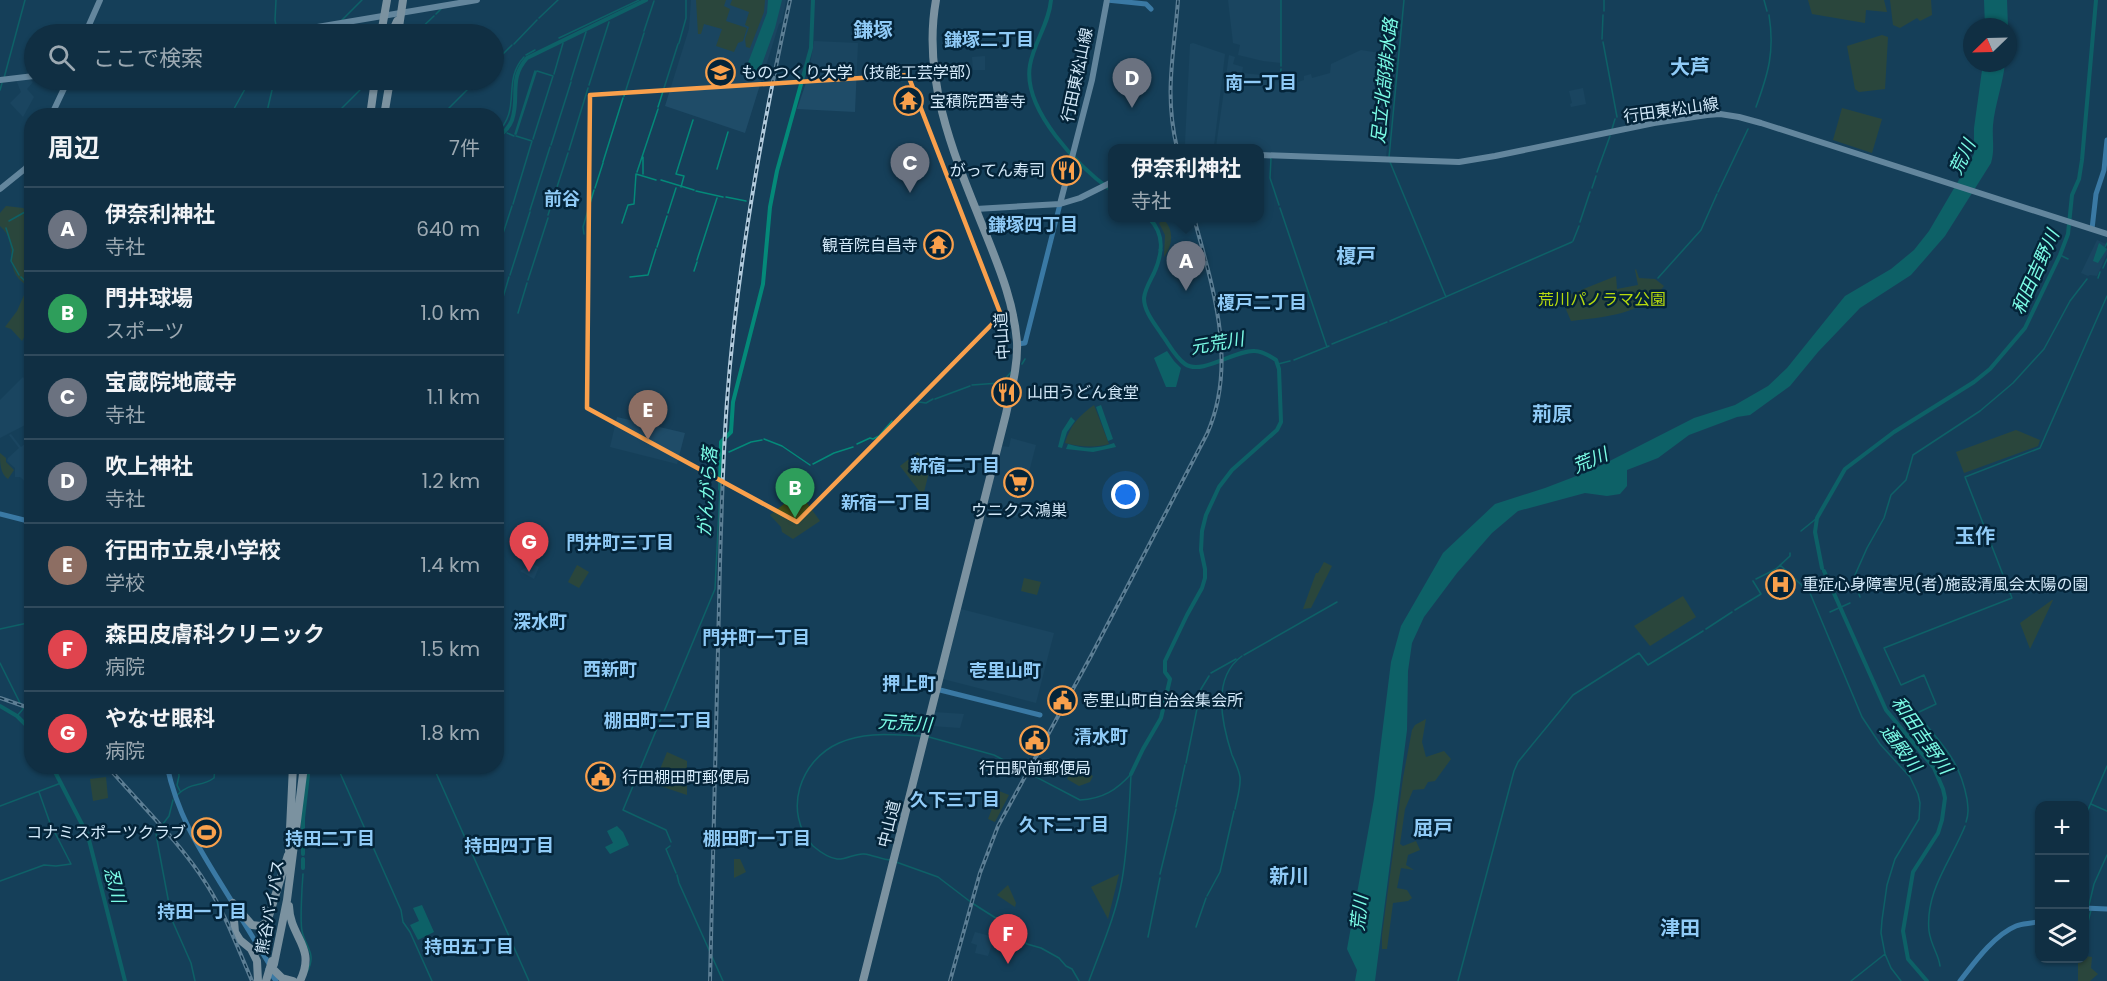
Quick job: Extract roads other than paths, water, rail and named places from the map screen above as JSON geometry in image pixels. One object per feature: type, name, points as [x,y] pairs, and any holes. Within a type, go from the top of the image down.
[{"type":"highway","points":[[385,24],[387,0]]},
{"type":"highway","points":[[386,15],[395,0]]},
{"type":"highway","points":[[396,24],[403,0]]},
{"type":"highway","name":"中山道","points":[[863,981],[1010,395],[1018,344],[1017,319],[1010,289],[949,130],[938,84],[935,40],[938,0]]},
{"type":"highway","points":[[398,24],[399,13]]},
{"type":"highway","points":[[371,108],[374,90]]},
{"type":"highway","points":[[385,108],[386,90]]},
{"type":"highway","name":"熊谷バイパス","points":[[268,981],[291,856],[293,774]]},
{"type":"highway","name":"熊谷バイパス","points":[[272,964],[280,937],[303,774]]},
{"type":"highway","points":[[259,949],[291,856]]},
{"type":"highway","points":[[291,856],[290,915],[307,958],[306,969],[300,981]]},
{"type":"highway","points":[[233,906],[252,925],[261,926],[268,921]]},
{"type":"highway","points":[[233,906],[235,932],[251,949],[257,961],[258,981]]},
{"type":"highway","points":[[237,936],[237,929],[243,924]]},
{"type":"highway","points":[[272,964],[282,978],[292,981],[302,971],[304,960],[302,951],[291,933],[280,937]]},
{"type":"main road","points":[[90,24],[100,0]]},
{"type":"main road","points":[[399,13],[460,0]]},
{"type":"main road","points":[[333,24],[477,0]]},
{"type":"main road","points":[[1107,0],[1146,4],[1153,7],[1147,2],[1126,0]]},
{"type":"main road","name":"行田東松山線","points":[[1060,204],[1094,71],[1107,0]]},
{"type":"main road","points":[[0,80],[24,77]]},
{"type":"main road","points":[[55,108],[63,90]]},
{"type":"main road","name":"行田東松山線","points":[[1264,155],[1459,162],[1654,123],[1720,114],[1764,124],[2107,234]]},
{"type":"main road","points":[[2091,228],[2097,190],[2104,170],[2107,140]]},
{"type":"main road","points":[[0,189],[24,170]]},
{"type":"main road","points":[[978,210],[1060,204],[1108,185]]},
{"type":"main road","points":[[1018,344],[1025,343],[1060,204]]},
{"type":"main road","points":[[0,514],[24,520]]},
{"type":"main road","points":[[936,689],[1040,715]]},
{"type":"main road","points":[[169,774],[174,796],[185,823],[277,981]]},
{"type":"main road","points":[[2089,908],[2107,909]]},
{"type":"main road","points":[[1960,981],[1983,953],[2007,931],[2035,922]]},
{"type":"main road","points":[[259,949],[272,964],[277,981]]},
{"type":"water","points":[[768,0],[782,0],[775,28],[758,72],[746,68],[767,13]]},
{"type":"water","points":[[1984,0],[2007,0],[2008,18],[1985,18]]},
{"type":"water","name":"荒川","points":[[1982,72],[2004,72],[1994,117],[1991,163],[1945,236],[1911,275],[1860,308],[1818,352],[1790,386],[1750,415],[1737,417],[1689,435],[1658,458],[1627,470],[1627,486],[1620,494],[1607,496],[1585,493],[1518,511],[1492,533],[1457,573],[1424,617],[1412,643],[1408,671],[1407,730],[1375,981],[1355,981],[1357,970],[1347,949],[1374,799],[1391,662],[1401,626],[1443,553],[1495,504],[1592,470],[1694,418],[1735,405],[1768,386],[1787,368],[1845,296],[1891,269],[1914,250],[1929,231],[1974,154],[1974,128]]},
{"type":"water","points":[[2099,243],[2107,249],[2098,263],[2093,261]]},
{"type":"water","points":[[1167,351],[1181,368],[1176,387],[1166,387],[1154,358]]},
{"type":"water","points":[[1101,405],[1113,439],[1108,441],[1096,407]]},
{"type":"water","points":[[1071,417],[1075,421],[1067,432],[1062,448],[1058,447],[1062,431]]},
{"type":"water","points":[[1114,443],[1116,447],[1093,452],[1066,449],[1068,444],[1091,448]]},
{"type":"water","points":[[617,826],[623,832],[629,845],[610,854],[605,847],[613,843],[607,831]]},
{"type":"water","points":[[422,905],[434,932],[418,940],[410,925],[419,921],[413,908]]},
{"type":"waterway","points":[[4,78],[25,0]]},
{"type":"waterway","points":[[276,0],[276,24]]},
{"type":"waterway","points":[[341,21],[362,0]]},
{"type":"waterway","points":[[539,18],[558,0]]},
{"type":"waterway","points":[[559,38],[639,0]]},
{"type":"waterway","points":[[504,131],[512,120],[516,81],[521,66],[527,58],[646,0]]},
{"type":"waterway","points":[[679,43],[686,18],[686,0]]},
{"type":"waterway","name":"がんがら落","points":[[720,489],[721,442],[731,432],[733,402],[763,284],[770,207],[777,171],[811,48],[813,0]]},
{"type":"waterway","name":"元荒川","points":[[1051,0],[1050,9],[1030,65],[1030,82],[1035,100],[1044,118],[1069,152],[1108,188]]},
{"type":"waterway","points":[[1281,0],[1281,66]]},
{"type":"waterway","name":"足立北部排水路","points":[[1389,157],[1404,0]]},
{"type":"waterway","name":"足立北部排水路","points":[[1604,0],[1604,11]]},
{"type":"waterway","points":[[1764,0],[1767,11]]},
{"type":"waterway","name":"和田吉野川","points":[[1822,568],[1815,532],[1817,518],[1845,469],[1894,432],[1974,382],[1990,369],[2025,328],[2068,234],[2072,195],[2079,179],[2082,160],[2096,0]]},
{"type":"waterway","points":[[644,31],[654,1]]},
{"type":"waterway","points":[[436,14],[441,9]]},
{"type":"waterway","name":"足立北部排水路","points":[[1602,39],[1603,15]]},
{"type":"waterway","points":[[1756,107],[1771,52],[1769,15]]},
{"type":"waterway","points":[[426,24],[434,16]]},
{"type":"waterway","points":[[514,44],[537,20]]},
{"type":"waterway","points":[[589,85],[609,22]]},
{"type":"waterway","points":[[571,80],[586,32]]},
{"type":"waterway","points":[[624,96],[644,33]]},
{"type":"waterway","name":"足立北部排水路","points":[[1603,42],[1617,117]]},
{"type":"waterway","points":[[554,74],[563,43]]},
{"type":"waterway","points":[[658,107],[678,44]]},
{"type":"waterway","points":[[504,53],[512,45]]},
{"type":"waterway","points":[[526,55],[535,50]]},
{"type":"waterway","points":[[504,125],[509,115],[514,76],[517,66],[524,57]]},
{"type":"waterway","points":[[1280,80],[1281,69]]},
{"type":"waterway","points":[[515,134],[535,71]]},
{"type":"waterway","points":[[533,139],[553,76],[537,71]]},
{"type":"waterway","points":[[516,134],[536,72]]},
{"type":"waterway","points":[[551,145],[571,82]]},
{"type":"waterway","points":[[0,90],[2,83]]},
{"type":"waterway","points":[[569,150],[588,88]]},
{"type":"waterway","points":[[234,108],[244,90]]},
{"type":"waterway","points":[[268,108],[272,90]]},
{"type":"waterway","points":[[342,108],[360,90]]},
{"type":"waterway","points":[[449,108],[467,90]]},
{"type":"waterway","points":[[603,162],[623,98]]},
{"type":"waterway","points":[[637,172],[658,109]]},
{"type":"waterway","name":"足立北部排水路","points":[[1612,129],[1615,119]]},
{"type":"waterway","points":[[681,187],[684,176],[676,174],[693,120]]},
{"type":"waterway","points":[[1718,192],[1748,129]]},
{"type":"waterway","points":[[717,169],[728,132]]},
{"type":"waterway","points":[[507,133],[514,136]]},
{"type":"waterway","points":[[513,204],[532,141],[516,136]]},
{"type":"waterway","name":"足立北部排水路","points":[[1597,172],[1610,136]]},
{"type":"waterway","points":[[530,210],[550,147]]},
{"type":"waterway","points":[[548,215],[568,153]]},
{"type":"waterway","points":[[643,157],[643,174]]},
{"type":"waterway","points":[[1271,158],[1270,178],[1279,205]]},
{"type":"waterway","name":"足立北部排水路","points":[[1390,162],[1446,297]]},
{"type":"waterway","points":[[595,188],[603,163]]},
{"type":"waterway","points":[[622,223],[628,205],[634,204],[636,174],[656,180]]},
{"type":"waterway","name":"足立北部排水路","points":[[1592,188],[1596,176]]},
{"type":"waterway","points":[[661,180],[694,190]]},
{"type":"waterway","points":[[668,213],[676,188]]},
{"type":"waterway","points":[[584,234],[583,227],[594,190]]},
{"type":"waterway","points":[[696,191],[723,197]]},
{"type":"waterway","name":"足立北部排水路","points":[[1580,222],[1590,192]]},
{"type":"waterway","points":[[1658,278],[1701,230],[1717,194]]},
{"type":"waterway","points":[[726,197],[746,201]]},
{"type":"waterway","points":[[697,260],[717,198]]},
{"type":"waterway","points":[[504,230],[512,206]]},
{"type":"waterway","points":[[1280,208],[1327,347]]},
{"type":"waterway","points":[[510,275],[530,212]]},
{"type":"waterway","points":[[9,221],[24,213]]},
{"type":"waterway","points":[[657,247],[667,216]]},
{"type":"waterway","points":[[528,280],[548,218]]},
{"type":"waterway","name":"元荒川","points":[[1131,774],[1161,718],[1170,679],[1165,672],[1165,661],[1205,578],[1201,550],[1206,515],[1219,487],[1232,470],[1277,430],[1281,422],[1279,369],[1276,360],[1260,352],[1247,351],[1210,365],[1192,367],[1178,358],[1153,322],[1144,298],[1161,251],[1160,237],[1152,222]]},
{"type":"waterway","name":"足立北部排水路","points":[[1573,241],[1579,226]]},
{"type":"waterway","points":[[6,228],[13,250],[11,261],[19,275]]},
{"type":"waterway","name":"足立北部排水路","points":[[1390,321],[1572,242]]},
{"type":"waterway","points":[[2105,247],[2107,243]]},
{"type":"waterway","points":[[630,277],[648,275],[656,249]]},
{"type":"waterway","points":[[2060,255],[2068,259]]},
{"type":"waterway","points":[[2103,268],[2107,259]]},
{"type":"waterway","points":[[694,271],[697,262]]},
{"type":"waterway","points":[[2098,278],[2100,272]]},
{"type":"waterway","points":[[21,277],[24,280]]},
{"type":"waterway","points":[[504,294],[509,277]]},
{"type":"waterway","points":[[1860,597],[1854,581],[1855,575],[1884,518],[1891,495],[1906,480],[1913,455],[1980,411],[2013,383],[2044,349],[2070,301],[2087,279]]},
{"type":"waterway","points":[[518,313],[527,283]]},
{"type":"waterway","points":[[1966,822],[1967,799],[1959,772],[1948,752],[1917,713],[1936,704],[1924,675],[1901,685],[1884,648],[2012,598],[1965,477],[2040,448],[2107,296]]},
{"type":"waterway","name":"足立北部排水路","points":[[1332,344],[1387,322]]},
{"type":"waterway","name":"足立北部排水路","points":[[1294,360],[1329,346]]},
{"type":"waterway","points":[[1022,364],[1025,359]]},
{"type":"waterway","name":"足立北部排水路","points":[[1278,364],[1290,361]]},
{"type":"waterway","points":[[1003,381],[1012,371]]},
{"type":"waterway","points":[[972,385],[999,383]]},
{"type":"waterway","points":[[935,399],[970,386]]},
{"type":"waterway","points":[[900,415],[919,402],[926,403],[933,399]]},
{"type":"waterway","points":[[857,444],[879,436],[892,421]]},
{"type":"waterway","points":[[764,439],[782,446],[810,465]]},
{"type":"waterway","points":[[729,452],[751,442],[762,440]]},
{"type":"waterway","points":[[813,464],[834,453],[853,447]]},
{"type":"waterway","name":"がんがら落","points":[[671,842],[666,830],[623,810],[715,589],[720,489]]},
{"type":"waterway","points":[[1801,531],[1817,518]]},
{"type":"waterway","points":[[1756,579],[1776,569],[1790,556],[1790,553]]},
{"type":"waterway","name":"通殿川","points":[[1780,565],[1810,593],[1862,717],[1880,744],[1910,777],[1918,794],[1919,819],[1895,859],[1887,885],[1882,920],[1881,933],[1885,954],[1891,968],[1901,981]]},
{"type":"waterway","name":"和田吉野川","points":[[1824,571],[1886,710],[1934,768],[1943,789],[1945,798],[1942,820],[1938,833],[1913,872],[1903,931],[1908,959],[1927,981]]},
{"type":"waterway","points":[[1735,610],[1761,594],[1753,581]]},
{"type":"waterway","points":[[1244,655],[1337,602]]},
{"type":"waterway","name":"和田吉野川","points":[[1830,612],[1850,603]]},
{"type":"waterway","points":[[1706,629],[1732,612]]},
{"type":"waterway","points":[[0,629],[24,624]]},
{"type":"waterway","points":[[1458,981],[1518,762],[1573,695],[1639,653],[1648,665],[1703,631]]},
{"type":"waterway","points":[[1235,809],[1240,777],[1225,730],[1222,702],[1226,676],[1232,665],[1242,656]]},
{"type":"waterway","points":[[1211,673],[1236,659]]},
{"type":"waterway","points":[[0,663],[23,709],[17,716]]},
{"type":"waterway","points":[[1186,763],[1201,689],[1209,676]]},
{"type":"waterway","name":"忍川","points":[[0,706],[24,723]]},
{"type":"waterway","name":"元荒川","points":[[891,860],[864,854],[837,859],[815,848],[804,833],[798,818],[797,803],[800,788],[805,774],[814,761],[839,743],[869,735],[921,736]]},
{"type":"waterway","name":"元荒川","points":[[929,737],[994,755],[1080,800],[1108,793],[1131,774]]},
{"type":"waterway","points":[[1176,807],[1185,765]]},
{"type":"waterway","points":[[2089,807],[2107,766]]},
{"type":"waterway","name":"忍川","points":[[56,774],[88,836],[125,981]]},
{"type":"waterway","points":[[179,774],[177,785],[180,791]]},
{"type":"waterway","points":[[177,795],[187,788],[214,778],[214,774]]},
{"type":"waterway","points":[[303,854],[303,818],[308,774]]},
{"type":"waterway","points":[[341,774],[401,910],[403,922],[410,932],[432,981]]},
{"type":"waterway","points":[[437,774],[529,981]]},
{"type":"waterway","name":"元荒川","points":[[1089,981],[1108,931],[1119,893],[1127,841],[1131,775]]},
{"type":"waterway","points":[[0,806],[61,783]]},
{"type":"waterway","points":[[0,881],[44,865],[71,864],[50,823],[39,792]]},
{"type":"waterway","points":[[173,800],[169,816],[156,833],[172,920],[191,963],[195,981]]},
{"type":"waterway","points":[[2091,804],[2107,811]]},
{"type":"waterway","points":[[1160,874],[1176,809]]},
{"type":"waterway","points":[[1207,896],[1220,872],[1234,811]]},
{"type":"waterway","points":[[1940,966],[1929,931],[1931,903],[1940,877],[1965,826]]},
{"type":"waterway","name":"がんがら落","points":[[670,846],[666,849],[676,873]]},
{"type":"waterway","points":[[2089,905],[2094,884],[2107,855]]},
{"type":"waterway","points":[[303,859],[303,868]]},
{"type":"waterway","name":"元荒川","points":[[896,862],[938,877],[1002,922],[1027,944],[1041,948],[1059,958],[1072,969],[1079,981]]},
{"type":"waterway","points":[[303,874],[301,926],[311,955],[307,972]]},
{"type":"waterway","name":"がんがら落","points":[[677,875],[723,981]]},
{"type":"waterway","points":[[1148,937],[1160,878]]},
{"type":"waterway","points":[[1196,927],[1206,898]]},
{"type":"waterway","points":[[2089,918],[2091,910]]},
{"type":"waterway","name":"通殿川","points":[[1851,981],[1885,954]]},
{"type":"railway","points":[[710,981],[723,463],[731,350],[751,199],[790,0]]},
{"type":"railway","points":[[1176,144],[1171,92],[1178,0]]},
{"type":"railway","points":[[950,981],[980,873],[998,826],[1091,656],[1207,434],[1216,407],[1221,381],[1222,353],[1219,326],[1215,299],[1195,222]]},
{"type":"railway","points":[[0,698],[24,706]]},
{"type":"railway","points":[[114,774],[197,869],[220,908],[252,981]]},
{"type":"place","name":"ものつくり大学（技能工芸学部）","points":[[720,72]]},
{"type":"place","name":"宝積院西善寺","points":[[909,101]]},
{"type":"place","name":"吹上神社","points":[[1132,108]]},
{"type":"place","name":"がってん寿司","points":[[1066,170]]},
{"type":"place","name":"宝蔵院地蔵寺","points":[[910,193]]},
{"type":"place","name":"観音院自昌寺","points":[[939,245]]},
{"type":"place","name":"伊奈利神社","points":[[1186,291]]},
{"type":"place","name":"山田うどん食堂","points":[[1006,392]]},
{"type":"place","name":"行田市立泉小学校","points":[[648,440]]},
{"type":"place","name":"ウニクス鴻巣","points":[[1019,482]]},
{"type":"place","name":"門井球場","points":[[795,518]]},
{"type":"place","name":"やなせ眼科","points":[[529,572]]},
{"type":"place","name":"重症心身障害児(者)施設清風会太陽の園","points":[[1781,584]]},
{"type":"place","name":"壱里山町自治会集会所","points":[[1062,700]]},
{"type":"place","name":"行田駅前郵便局","points":[[1035,740]]},
{"type":"place","name":"行田棚田町郵便局","points":[[601,777]]},
{"type":"place","name":"コナミスポーツクラブ","points":[[207,832]]},
{"type":"place","name":"森田皮膚科クリニック","points":[[1008,964]]},
{"type":"district","name":"鎌塚","points":[[873,30]]},
{"type":"district","name":"鎌塚二丁目","points":[[989,39]]},
{"type":"district","name":"大芦","points":[[1690,67]]},
{"type":"district","name":"南一丁目","points":[[1261,82]]},
{"type":"district","name":"前谷","points":[[562,198]]},
{"type":"district","name":"鎌塚四丁目","points":[[1033,224]]},
{"type":"district","name":"榎戸","points":[[1356,256]]},
{"type":"district","name":"榎戸二丁目","points":[[1262,302]]},
{"type":"district","name":"荊原","points":[[1552,414]]},
{"type":"district","name":"新宿二丁目","points":[[955,465]]},
{"type":"district","name":"新宿一丁目","points":[[886,502]]},
{"type":"district","name":"玉作","points":[[1975,536]]},
{"type":"district","name":"門井町三丁目","points":[[620,542]]},
{"type":"district","name":"深水町","points":[[540,621]]},
{"type":"district","name":"門井町一丁目","points":[[756,637]]},
{"type":"district","name":"西新町","points":[[610,669]]},
{"type":"district","name":"壱里山町","points":[[1005,670]]},
{"type":"district","name":"押上町","points":[[909,683]]},
{"type":"district","name":"棚田町二丁目","points":[[658,720]]},
{"type":"district","name":"清水町","points":[[1101,736]]},
{"type":"district","name":"久下三丁目","points":[[955,799]]},
{"type":"district","name":"久下二丁目","points":[[1064,824]]},
{"type":"district","name":"屈戸","points":[[1433,828]]},
{"type":"district","name":"持田二丁目","points":[[330,838]]},
{"type":"district","name":"棚田町一丁目","points":[[757,838]]},
{"type":"district","name":"持田四丁目","points":[[509,845]]},
{"type":"district","name":"新川","points":[[1289,876]]},
{"type":"district","name":"持田一丁目","points":[[202,911]]},
{"type":"district","name":"津田","points":[[1680,928]]},
{"type":"district","name":"持田五丁目","points":[[469,946]]},
{"type":"park label","name":"荒川パノラマ公園","points":[[1602,299]]}]
